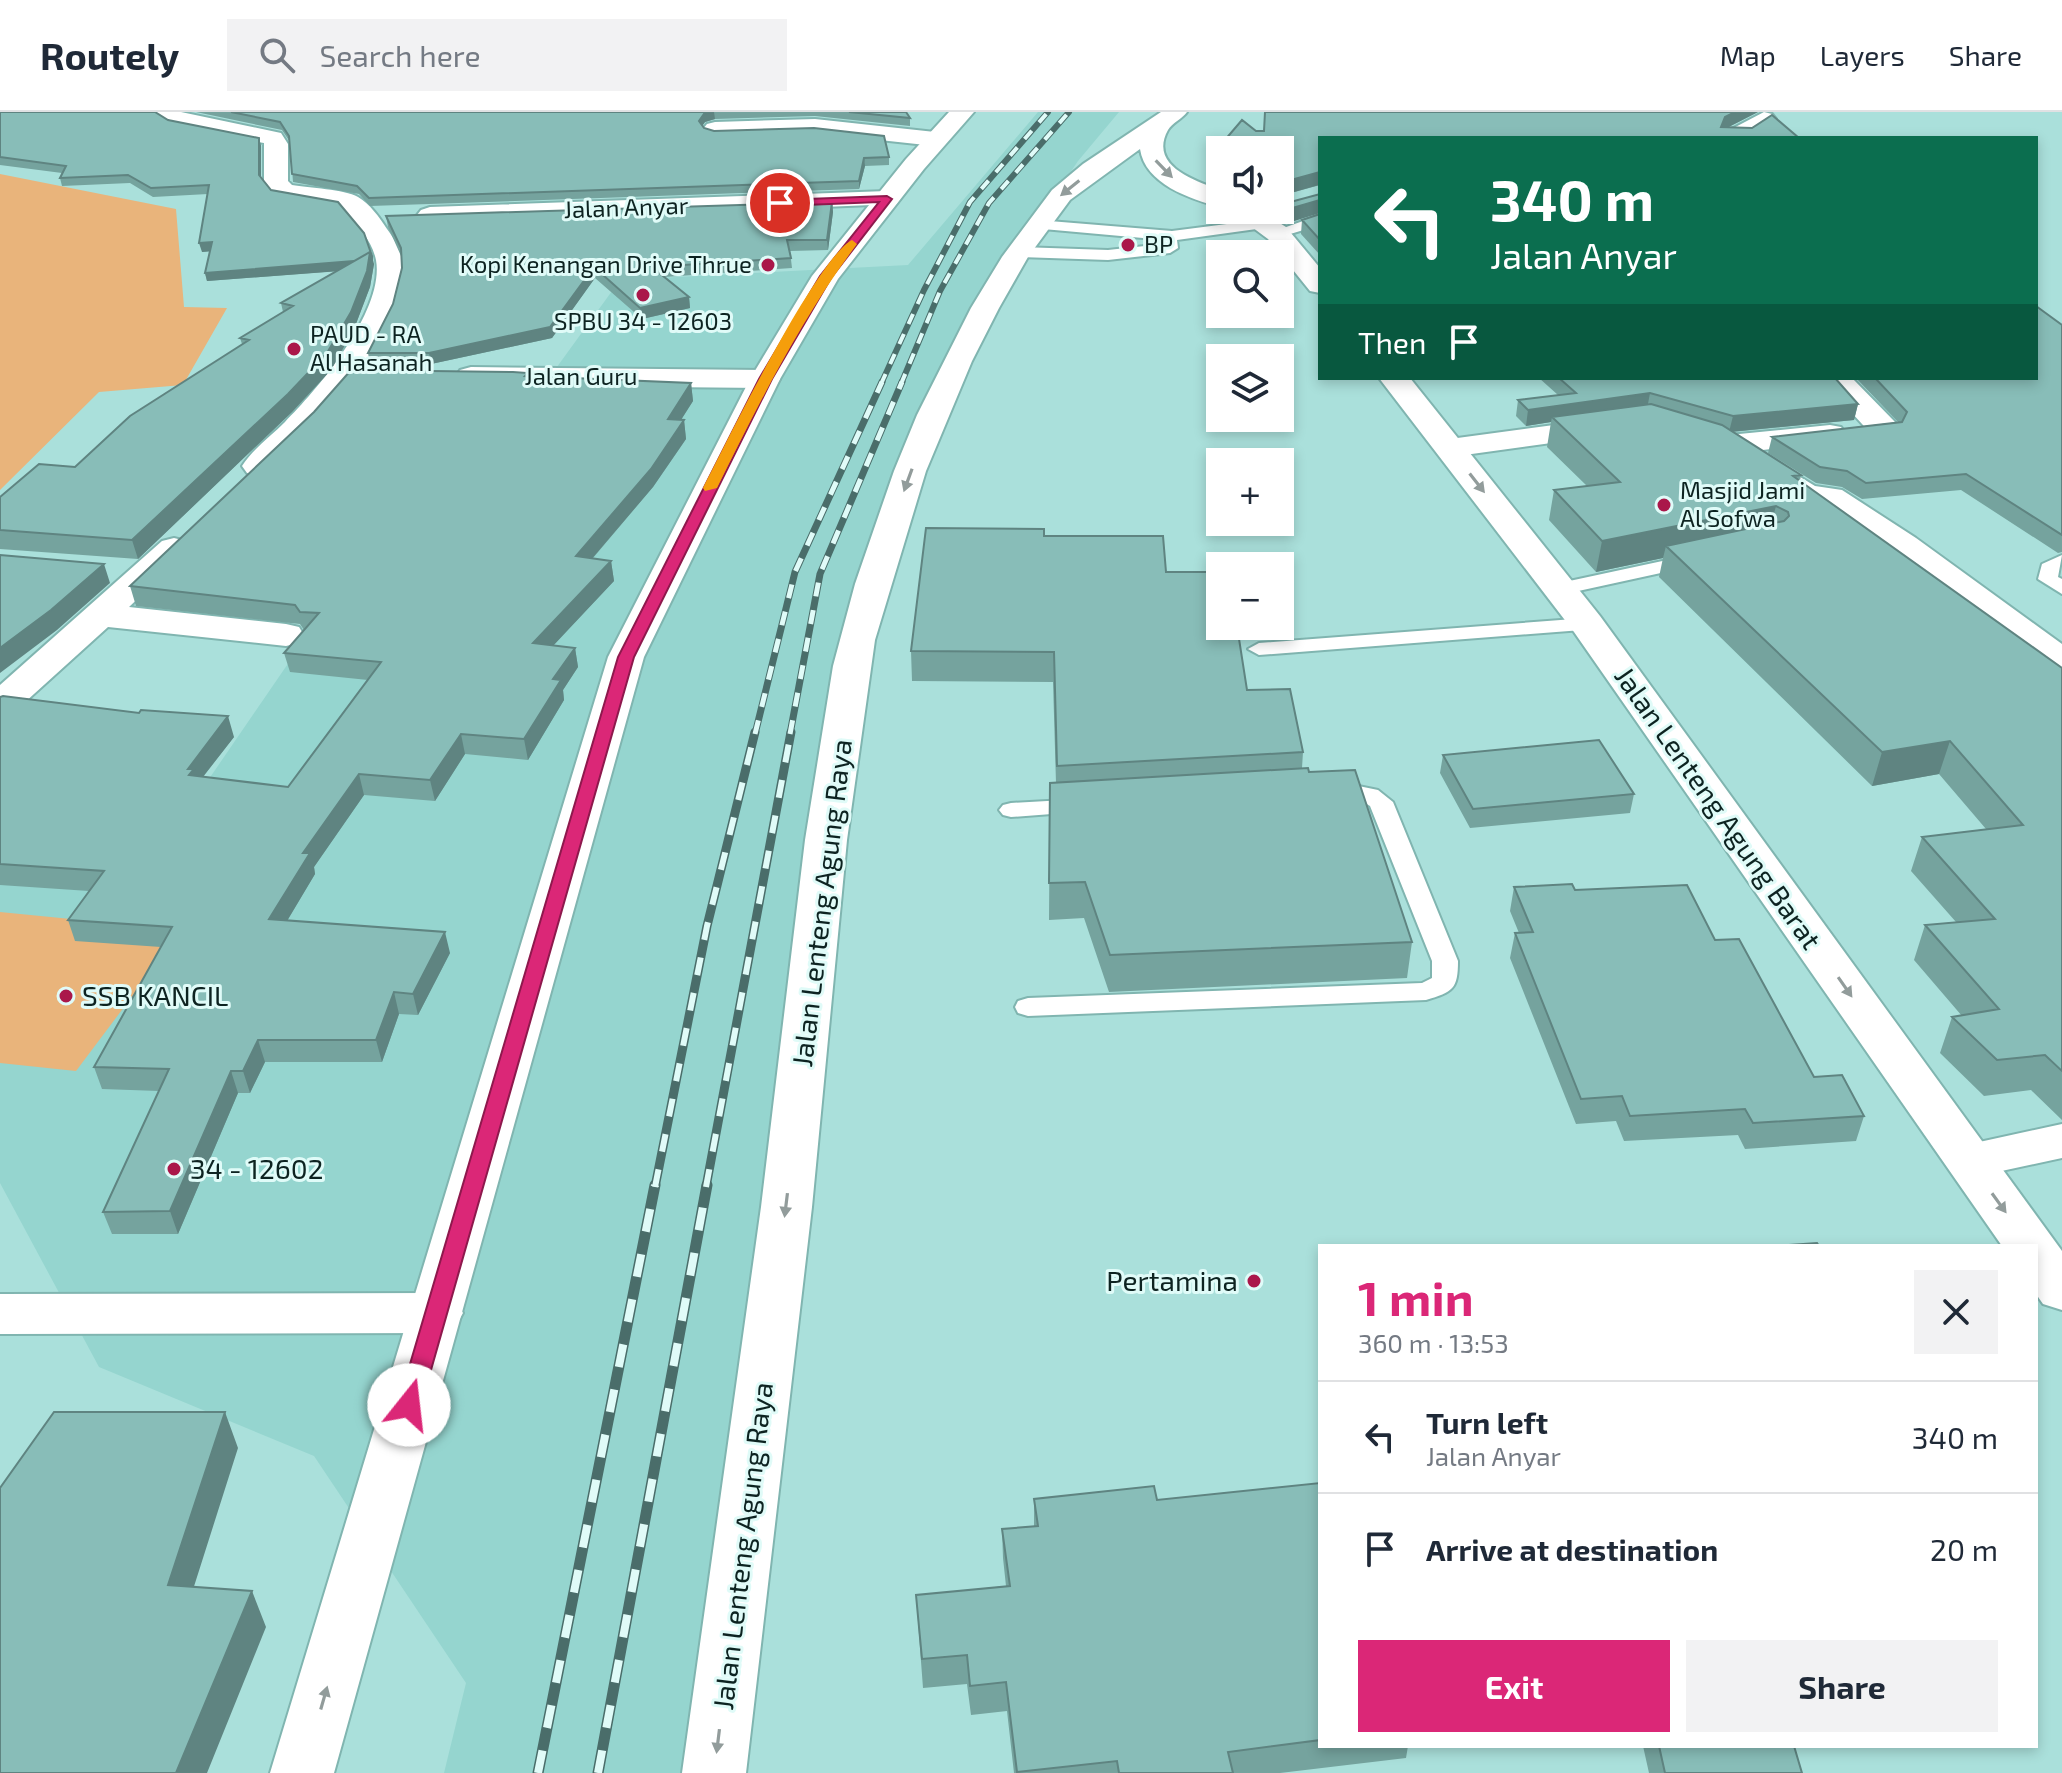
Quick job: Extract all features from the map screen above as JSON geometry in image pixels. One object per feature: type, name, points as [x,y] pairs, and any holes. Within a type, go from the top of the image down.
[{"type":"main road","points":[[162,112],[182,121],[273,138],[276,144],[276,183],[284,191],[349,202],[380,238],[390,264],[387,288],[371,330],[360,376],[305,421],[237,486]]},
{"type":"main road","points":[[1735,136],[1764,119]]},
{"type":"main road","points":[[1171,121],[1152,151],[1157,164],[1172,178],[1206,192]]},
{"type":"main road","name":"Jalan Lenteng Agung Raya","points":[[714,1773],[796,1127],[828,817],[857,642],[893,523],[935,406],[981,316],[1028,239],[1063,192],[1114,155],[1171,121]]},
{"type":"main road","points":[[302,1773],[626,657],[765,379],[826,276],[935,139],[969,122]]},
{"type":"main road","points":[[889,196],[969,122]]},
{"type":"main road","points":[[715,129],[815,126],[935,139]]},
{"type":"main road","points":[[1190,165],[1206,187]]},
{"type":"main road","name":"Jalan Anyar","points":[[365,217],[889,196]]},
{"type":"main road","points":[[1287,224],[1318,281]]},
{"type":"main road","name":"Jalan Guru","points":[[439,376],[765,379]]},
{"type":"main road","name":"Jalan Lenteng Agung Barat","points":[[1396,380],[1587,624],[2029,1244]]},
{"type":"main road","points":[[1724,444],[1884,429],[1837,380]]},
{"type":"main road","points":[[1450,448],[1646,424],[1724,444],[1807,496],[1830,497],[1904,545],[2062,661]]},
{"type":"main road","points":[[0,705],[192,530]]},
{"type":"main road","points":[[103,570],[147,573]]},
{"type":"main road","points":[[99,615],[286,635]]},
{"type":"main road","points":[[1969,1160],[2062,1141]]},
{"type":"main road","points":[[2038,1257],[2062,1290]]},
{"type":"main road","points":[[0,1314],[436,1313]]},
{"type":"lane","points":[[1028,239],[1172,236],[1232,224]]},
{"type":"lane","points":[[1028,239],[1108,255],[1170,248],[1172,236]]},
{"type":"lane","points":[[1560,589],[1712,557]]},
{"type":"lane","points":[[2062,561],[2049,568],[2048,579],[2062,588]]},
{"type":"lane","points":[[1259,649],[1587,624]]},
{"type":"lane","points":[[1028,1007],[1426,991],[1445,982],[1445,961],[1381,802],[1370,793],[1350,790],[1304,792]]},
{"type":"lane","points":[[1011,810],[1104,805]]},
{"type":"shaded area","points":[[1038,112],[1119,112],[1078,161],[1046,209],[872,565],[705,1773],[444,1773],[466,1683],[314,1456],[99,1367],[0,1183],[0,850],[152,862],[309,633],[483,469],[620,280],[908,265]]},
{"type":"shaded area","points":[[0,174],[176,209],[184,307],[227,308],[183,385],[99,392],[0,490]]},
{"type":"shaded area","name":"SSB KANCIL","points":[[0,912],[182,930],[76,1071],[0,1063]]},
{"type":"building","points":[[0,112],[155,112],[168,120],[259,138],[259,175],[271,190],[338,202],[364,233],[372,256],[372,260],[370,252],[354,261],[205,273],[212,242],[199,243],[209,185],[151,188],[128,175],[60,178],[66,166],[0,157]]},
{"type":"building","points":[[231,112],[712,112],[704,114],[699,121],[704,128],[714,131],[814,128],[884,136],[889,157],[864,158],[859,181],[369,198],[357,186],[292,174],[289,136],[280,122]]},
{"type":"building","points":[[849,112],[906,112],[910,118]]},
{"type":"building","points":[[1265,112],[1735,112],[1725,117],[1721,127],[1752,128],[1772,115],[1797,136],[1318,136],[1318,173],[1294,179],[1294,136],[1228,136],[1242,120],[1256,131],[1264,131]]},
{"type":"building","points":[[1318,195],[1318,201],[1294,208],[1294,201]]},
{"type":"building","points":[[832,202],[827,240],[787,240],[791,258],[652,267],[689,297],[640,308],[594,267],[550,327],[429,353],[368,353],[393,304],[402,268],[401,248],[386,216]]},
{"type":"building","points":[[1318,215],[1318,238],[1302,220]]},
{"type":"building","points":[[370,252],[367,271],[351,312],[327,353],[288,394],[132,540],[0,530],[0,497],[39,464],[75,467],[130,416],[249,340],[240,338],[293,306],[281,303]]},
{"type":"building","points":[[2038,307],[2062,325],[2062,535],[1966,474],[1866,483],[1847,471],[1820,467],[1772,437],[1902,422],[1907,412],[1877,380],[2038,380]]},
{"type":"building","points":[[351,370],[513,372],[528,373],[525,376],[691,383],[668,419],[684,420],[651,469],[576,556],[611,561],[533,643],[575,648],[553,679],[561,680],[524,739],[461,734],[430,780],[359,774],[303,853],[310,853],[269,919],[445,932],[413,994],[394,992],[376,1040],[258,1040],[243,1071],[231,1071],[170,1211],[103,1212],[169,1069],[94,1067],[172,927],[68,920],[104,871],[0,864],[0,697],[139,713],[141,710],[228,716],[188,769],[194,769],[189,775],[288,787],[381,662],[284,653],[319,613],[300,612],[295,605],[130,586],[314,412]]},
{"type":"building","points":[[1561,380],[1837,380],[1858,404],[1733,416],[1650,393],[1528,410],[1518,400],[1576,393]]},
{"type":"building","points":[[1651,404],[1722,425],[1801,475],[1793,476],[2062,668],[2062,1071],[2045,1055],[1997,1060],[1952,1017],[1999,1009],[1925,925],[1995,919],[1922,837],[2023,825],[1950,741],[1882,752],[1666,546],[1784,521],[1789,516],[1788,512],[1776,506],[1602,541],[1554,490],[1620,482],[1552,417]]},
{"type":"building","points":[[926,528],[1044,529],[1044,536],[1163,536],[1166,572],[1206,572],[1206,640],[1239,640],[1247,690],[1290,689],[1303,752],[1057,766],[1054,652],[911,651]]},
{"type":"building","points":[[0,555],[104,564],[51,610],[0,648]]},
{"type":"building","points":[[1599,740],[1634,794],[1473,809],[1443,755]]},
{"type":"building","points":[[1308,768],[1309,772],[1355,770],[1412,942],[1110,955],[1085,882],[1049,883],[1050,783]]},
{"type":"building","points":[[1572,884],[1575,890],[1687,885],[1715,940],[1739,939],[1814,1077],[1842,1075],[1864,1116],[1753,1123],[1745,1109],[1630,1116],[1622,1096],[1581,1099],[1515,933],[1533,932],[1514,887]]},
{"type":"building","points":[[54,1412],[225,1412],[168,1585],[252,1591],[176,1773],[0,1773],[0,1488]]},
{"type":"building","points":[[1318,1483],[1318,1740],[1228,1752],[1233,1773],[1119,1773],[1117,1761],[1017,1772],[1006,1682],[970,1686],[967,1655],[922,1659],[916,1595],[1010,1586],[1002,1529],[1038,1526],[1034,1499],[1154,1486],[1157,1500]]},
{"type":"building","points":[[1659,1748],[1795,1748],[1802,1773],[1665,1773]]},
{"type":"railway","points":[[881,384],[924,290],[970,202],[1048,112]]},
{"type":"railway","points":[[901,384],[940,291],[989,203],[1069,112]]},
{"type":"railway","points":[[755,734],[795,572],[882,382]]},
{"type":"railway","points":[[790,734],[820,574],[902,382]]},
{"type":"railway","points":[[655,1187],[707,926],[755,732]]},
{"type":"railway","points":[[706,1187],[791,732]]},
{"type":"railway","points":[[538,1773],[655,1185]]},
{"type":"railway","points":[[598,1773],[707,1185]]},
{"type":"slow traffic","points":[[710,488],[765,379],[826,276],[852,244]]},
{"type":"place","name":"BP","points":[[1128,245]]},
{"type":"place","name":"Kopi Kenangan Drive Thrue","points":[[768,265]]},
{"type":"place","name":"SPBU 34 - 12603","points":[[643,295]]},
{"type":"place","name":"PAUD - RA Al Hasanah","points":[[294,349]]},
{"type":"place","name":"Masjid Jami Al Sofwa","points":[[1664,505]]},
{"type":"place","name":"SSB KANCIL","points":[[66,996]]},
{"type":"place","name":"34 - 12602","points":[[174,1169]]},
{"type":"place","name":"Pertamina","points":[[1254,1281]]},
{"type":"route","points":[[409,1405],[626,657],[765,379],[826,276],[887,199],[780,203]]}]
